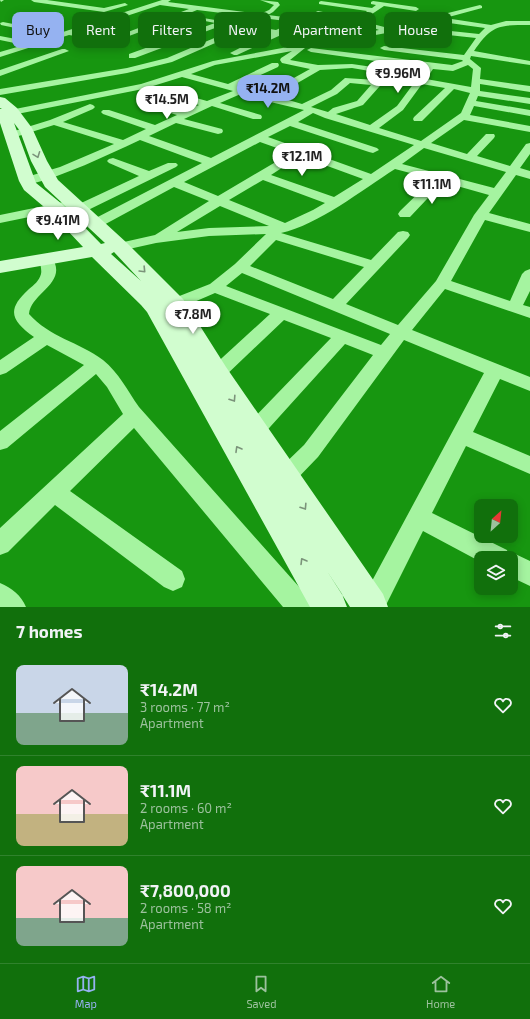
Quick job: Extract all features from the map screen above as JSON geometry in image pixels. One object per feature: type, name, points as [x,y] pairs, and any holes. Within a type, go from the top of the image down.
[{"type":"street","points":[[34,0],[108,10],[134,2]]},
{"type":"street","points":[[85,0],[122,6]]},
{"type":"street","points":[[76,6],[92,1]]},
{"type":"street","points":[[64,34],[132,13],[164,1],[237,12]]},
{"type":"street","points":[[260,1],[277,4],[271,11],[279,13]]},
{"type":"street","points":[[370,2],[416,9]]},
{"type":"street","points":[[206,16],[235,3]]},
{"type":"street","points":[[321,3],[373,10]]},
{"type":"street","points":[[383,4],[363,16],[364,22],[384,30]]},
{"type":"street","points":[[452,14],[480,6]]},
{"type":"street","points":[[184,12],[198,7]]},
{"type":"street","points":[[132,13],[138,14]]},
{"type":"street","points":[[2,25],[12,22]]},
{"type":"street","points":[[213,63],[298,48],[450,68],[468,58],[484,35],[506,23],[530,23]]},
{"type":"street","points":[[518,32],[530,23]]},
{"type":"street","points":[[2,25],[12,27]]},
{"type":"street","points":[[452,25],[484,35]]},
{"type":"street","points":[[452,30],[484,35]]},
{"type":"street","points":[[68,33],[115,41],[138,31]]},
{"type":"street","points":[[271,32],[278,33]]},
{"type":"street","points":[[271,36],[278,33]]},
{"type":"street","points":[[452,34],[484,35]]},
{"type":"street","points":[[0,38],[12,40]]},
{"type":"street","points":[[6,115],[127,70],[167,60],[214,41]]},
{"type":"street","points":[[0,55],[20,48]]},
{"type":"street","points":[[132,56],[154,48]]},
{"type":"street","points":[[6,115],[143,86],[200,68],[245,48]]},
{"type":"street","points":[[298,48],[285,61],[318,68],[352,66],[422,79],[473,92],[530,101]]},
{"type":"street","points":[[384,48],[468,58],[530,63]]},
{"type":"street","points":[[0,73],[65,51]]},
{"type":"street","points":[[146,56],[200,68]]},
{"type":"street","points":[[166,307],[216,287],[240,267],[278,231],[318,213],[393,165],[421,144],[465,115],[473,92],[477,68],[468,58]]},
{"type":"street","points":[[229,87],[275,65]]},
{"type":"street","points":[[371,129],[400,108],[432,66]]},
{"type":"street","points":[[265,98],[318,68]]},
{"type":"street","points":[[328,116],[336,110],[360,103],[388,72]]},
{"type":"street","points":[[182,74],[265,98],[307,108],[371,129],[530,175]]},
{"type":"street","points":[[0,219],[76,211],[175,183],[289,122],[307,108],[334,92],[348,80],[378,83]]},
{"type":"street","points":[[143,86],[257,116]]},
{"type":"street","points":[[418,119],[452,87]]},
{"type":"street","points":[[473,92],[530,89]]},
{"type":"street","points":[[38,179],[140,136],[209,103],[241,91]]},
{"type":"street","points":[[473,92],[530,113]]},
{"type":"street","points":[[154,105],[185,114]]},
{"type":"street","points":[[54,122],[90,107]]},
{"type":"street","points":[[106,112],[155,128]]},
{"type":"street","points":[[6,115],[54,122],[123,143]]},
{"type":"street","points":[[6,115],[38,179],[35,191],[76,211],[120,246],[217,373],[284,478],[371,607],[495,370]]},
{"type":"street","points":[[461,117],[530,129]]},
{"type":"street","points":[[174,119],[218,132]]},
{"type":"street","points":[[289,122],[373,150]]},
{"type":"street","points":[[140,136],[213,163]]},
{"type":"street","points":[[344,168],[396,136]]},
{"type":"street","points":[[469,158],[490,136]]},
{"type":"street","points":[[259,138],[372,178]]},
{"type":"street","points":[[284,478],[311,452],[384,353],[442,283],[480,215],[529,149]]},
{"type":"street","points":[[156,239],[300,152]]},
{"type":"street","points":[[113,161],[150,176]]},
{"type":"street","points":[[76,211],[172,165]]},
{"type":"street","points":[[393,165],[497,193]]},
{"type":"street","points":[[261,175],[335,202]]},
{"type":"street","points":[[406,214],[442,178]]},
{"type":"street","points":[[175,183],[218,201],[278,231],[374,265]]},
{"type":"street","points":[[76,211],[97,250],[149,300],[166,307],[324,598]]},
{"type":"street","points":[[480,215],[530,228]]},
{"type":"street","points":[[0,267],[156,239],[209,232],[278,231]]},
{"type":"street","points":[[336,305],[403,234]]},
{"type":"street","points":[[46,259],[48,271],[47,279],[26,302],[20,311],[24,319],[46,337],[96,365],[107,374],[134,415],[300,607]]},
{"type":"street","points":[[240,267],[530,384]]},
{"type":"street","points":[[514,308],[530,274]]},
{"type":"street","points":[[442,283],[530,313]]},
{"type":"street","points":[[216,287],[384,353]]},
{"type":"street","points":[[217,373],[281,313]]},
{"type":"street","points":[[0,369],[46,337]]},
{"type":"street","points":[[254,431],[342,337]]},
{"type":"street","points":[[0,442],[96,365]]},
{"type":"street","points":[[0,544],[134,415]]},
{"type":"street","points":[[461,436],[530,465]]},
{"type":"street","points":[[54,492],[173,579]]},
{"type":"street","points":[[418,517],[484,551]]},
{"type":"street","points":[[304,607],[324,598],[337,558]]},
{"type":"street","points":[[518,568],[530,574]]},
{"type":"street","points":[[0,596],[13,607]]}]
